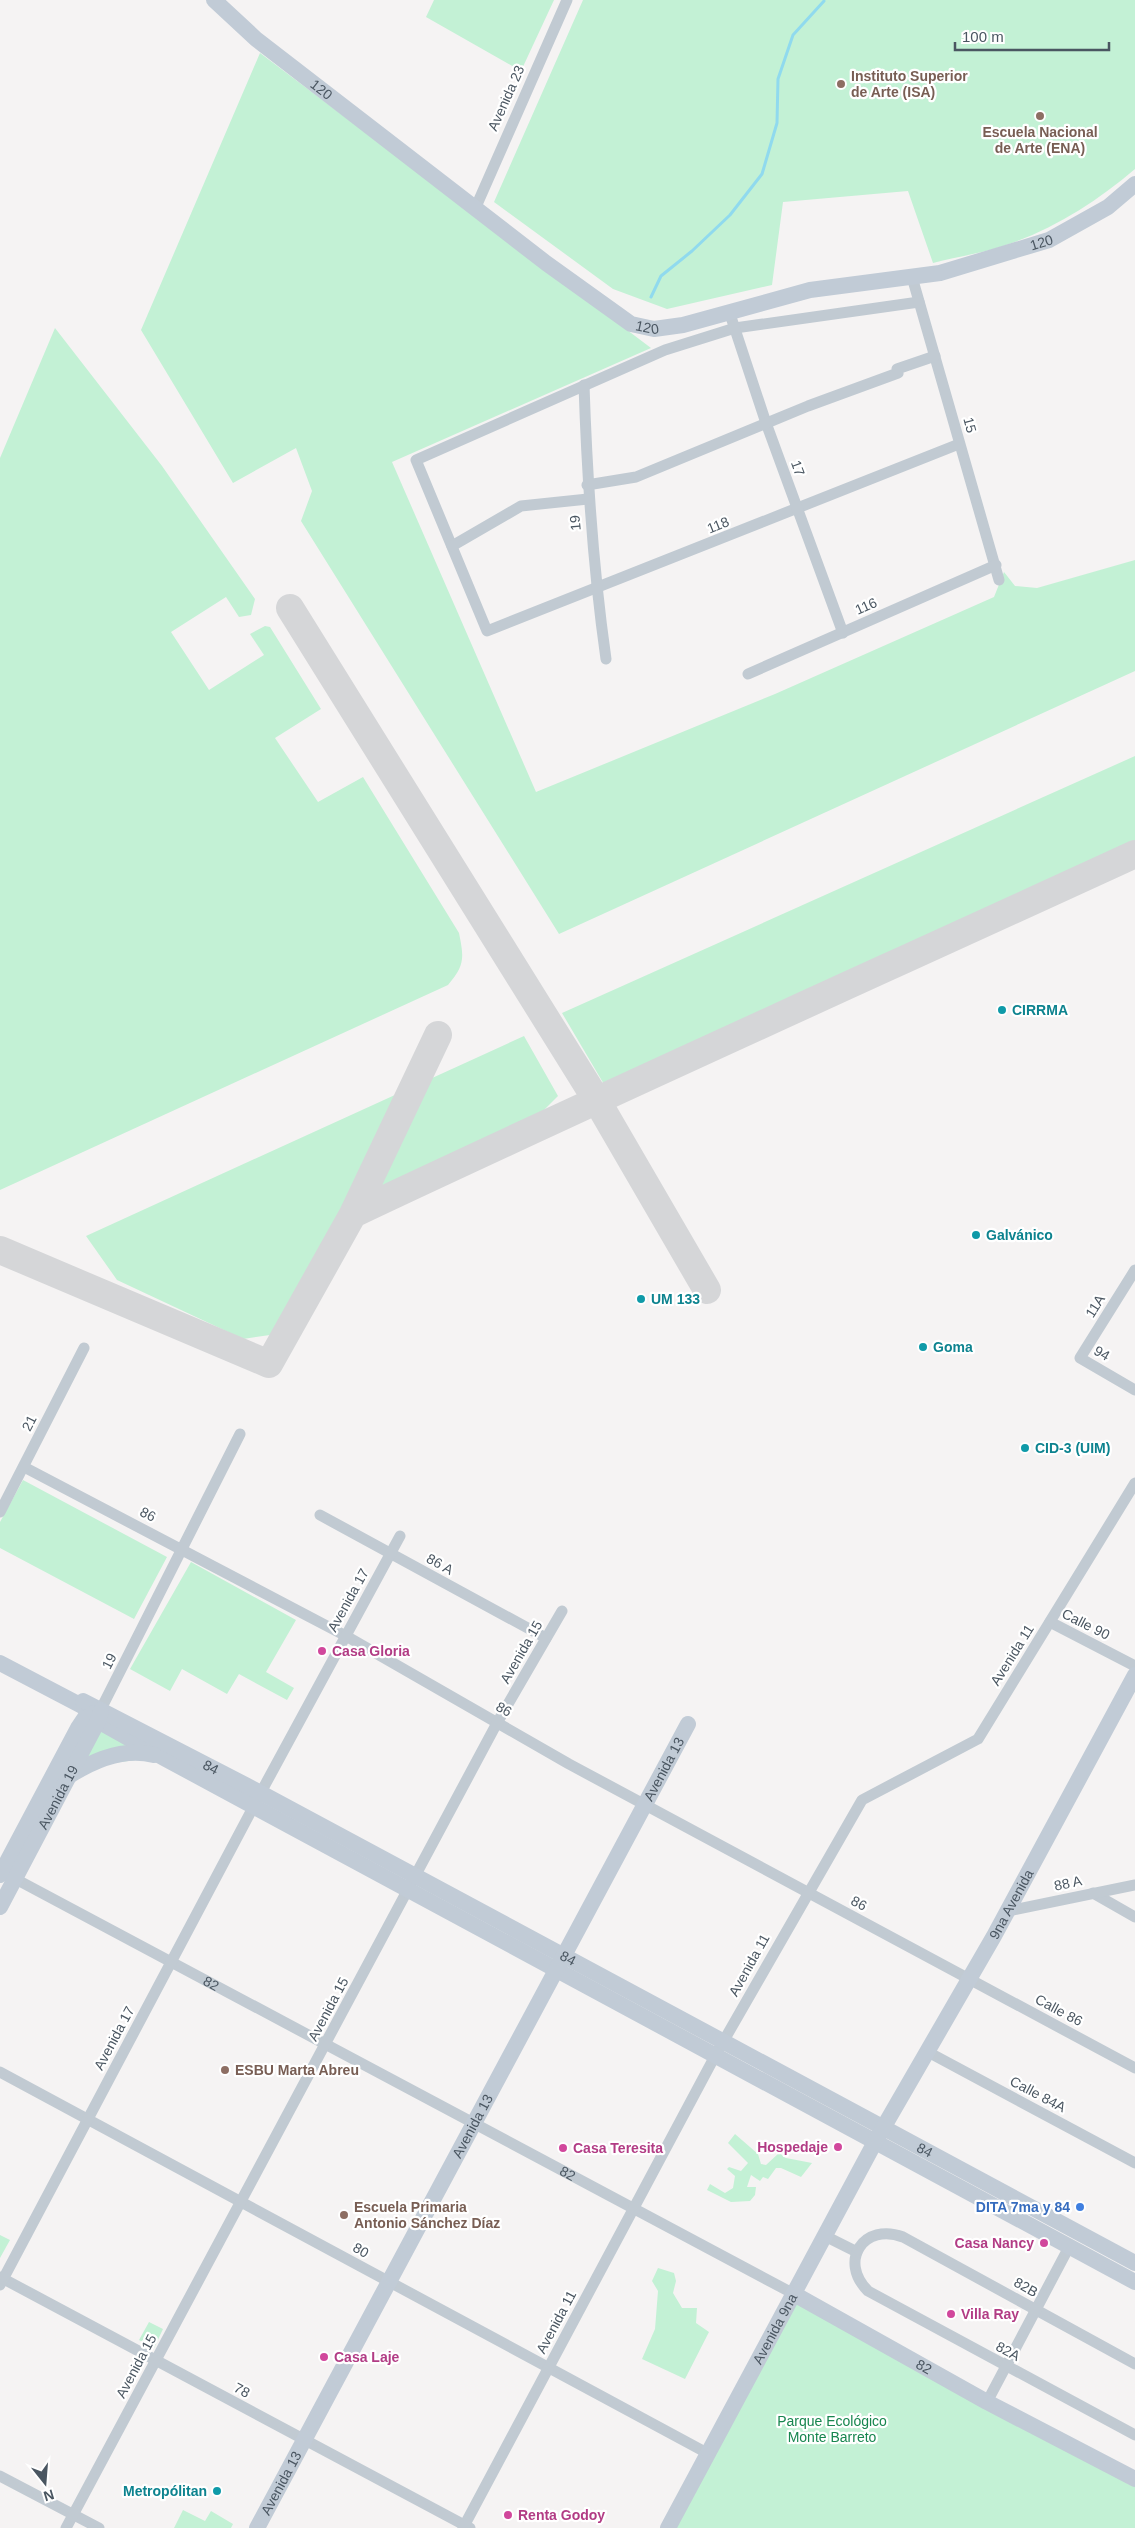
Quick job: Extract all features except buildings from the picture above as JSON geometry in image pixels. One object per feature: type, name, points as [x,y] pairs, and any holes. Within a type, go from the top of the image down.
[{"type":"main road","name":"120","points":[[215,0],[256,39],[475,209],[631,324],[654,329],[673,326],[810,290],[940,273],[1049,240],[1108,207],[1135,184]]},
{"type":"main road","name":"84","points":[[0,1656],[164,1758],[257,1800]]},
{"type":"main road","name":"84","points":[[0,1663],[879,2136],[1135,2263]]},
{"type":"main road","name":"9na Avenida","points":[[879,2136],[1008,1911],[1135,1675]]},
{"type":"main road","points":[[68,1777],[97,1715]]},
{"type":"main road","name":"Avenida 19","points":[[0,1906],[4,1874],[78,1728],[97,1715]]},
{"type":"main road","name":"Avenida 13","points":[[257,2528],[643,1804],[688,1724]]},
{"type":"main road","name":"Avenida 19","points":[[4,1874],[68,1777],[90,1764],[112,1756],[147,1754],[164,1758]]},
{"type":"main road","name":"84","points":[[879,2136],[1069,2247],[1135,2282]]},
{"type":"main road","name":"Avenida 9na","points":[[668,2528],[879,2136]]},
{"type":"main road","name":"82","points":[[794,2294],[987,2402],[1135,2479]]},
{"type":"street","name":"Avenida 23","points":[[475,209],[567,0]]},
{"type":"street","name":"15","points":[[912,277],[999,580]]},
{"type":"street","name":"120","points":[[452,546],[416,460],[665,350],[735,328],[919,302]]},
{"type":"street","name":"17","points":[[729,311],[766,423],[842,634]]},
{"type":"street","points":[[587,485],[636,477],[766,423],[898,373],[896,369],[935,356]]},
{"type":"street","name":"19","points":[[584,385],[588,499],[596,590],[606,659]]},
{"type":"street","name":"118","points":[[452,546],[487,631],[596,590],[959,444]]},
{"type":"street","points":[[452,546],[521,506],[588,499]]},
{"type":"street","name":"116","points":[[748,674],[996,565]]},
{"type":"street","name":"11A","points":[[1080,1358],[1135,1270]]},
{"type":"street","name":"21","points":[[0,1512],[84,1348]]},
{"type":"street","name":"94","points":[[1080,1358],[1135,1390]]},
{"type":"street","points":[[183,1549],[240,1434]]},
{"type":"street","name":"86","points":[[24,1467],[346,1636],[643,1804],[969,1979]]},
{"type":"street","name":"Avenida 11","points":[[466,2527],[549,2367],[719,2050],[807,1892],[862,1800],[978,1739],[1135,1483]]},
{"type":"street","name":"86 A","points":[[320,1515],[546,1638]]},
{"type":"street","points":[[391,1554],[400,1536]]},
{"type":"street","name":"19","points":[[97,1715],[183,1549]]},
{"type":"street","name":"Avenida 17","points":[[1,2280],[257,1800],[391,1554]]},
{"type":"street","name":"Avenida 15","points":[[66,2528],[498,1723],[562,1611]]},
{"type":"street","name":"Calle 90","points":[[1050,1622],[1135,1666]]},
{"type":"street","name":"82","points":[[4,1874],[172,1960],[325,2046],[474,2123],[794,2294]]},
{"type":"street","name":"88 A","points":[[1008,1911],[1135,1884]]},
{"type":"street","points":[[1093,1893],[1135,1917]]},
{"type":"street","name":"Calle 86","points":[[969,1979],[1135,2068]]},
{"type":"street","name":"Calle 84A","points":[[928,2052],[1135,2163]]},
{"type":"street","name":"80","points":[[0,2072],[707,2453]]},
{"type":"street","name":"82B","points":[[857,2252],[871,2236],[893,2233],[903,2237],[1135,2364]]},
{"type":"street","points":[[825,2236],[857,2252]]},
{"type":"street","points":[[987,2402],[1069,2247]]},
{"type":"street","name":"82A","points":[[857,2252],[854,2263],[856,2274],[868,2291],[1135,2435]]},
{"type":"street","name":"78","points":[[1,2280],[466,2527]]},
{"type":"street","points":[[0,2476],[99,2528]]},
{"type":"green space","points":[[434,0],[554,0],[521,71],[426,17]]},
{"type":"green space","name":"Instituto Superior de Arte (ISA)","points":[[583,0],[1135,0],[1135,169],[1072,215],[1037,233],[992,249],[933,263],[908,191],[783,202],[772,285],[667,309],[613,289],[494,202]]},
{"type":"green space","points":[[260,53],[651,348],[392,462],[536,792],[775,694],[994,597],[1004,572],[1015,586],[1037,588],[1135,560],[1135,671],[559,934],[301,521],[312,491],[296,448],[233,483],[141,330]]},
{"type":"green space","points":[[55,328],[162,466],[255,599],[251,615],[239,617],[226,597],[171,632],[209,690],[264,655],[250,634],[265,626],[270,627],[321,709],[275,738],[318,802],[363,777],[459,933],[462,961],[458,972],[448,985],[0,1190],[0,458]]},
{"type":"green space","points":[[1135,756],[1135,847],[985,917],[605,1086],[562,1013]]},
{"type":"green space","points":[[524,1036],[558,1096],[534,1120],[337,1216],[281,1326],[270,1335],[243,1339],[117,1280],[86,1236]]},
{"type":"green space","points":[[23,1480],[167,1557],[134,1619],[0,1548],[0,1522]]},
{"type":"green space","points":[[191,1562],[296,1620],[266,1672],[294,1688],[287,1700],[239,1674],[227,1694],[182,1669],[170,1691],[130,1669]]},
{"type":"green space","points":[[98,1721],[158,1757],[83,1767]]},
{"type":"green space","points":[[735,2134],[758,2154],[761,2164],[766,2165],[779,2153],[786,2158],[812,2163],[801,2177],[781,2168],[776,2168],[768,2179],[763,2177],[760,2181],[751,2175],[747,2187],[756,2187],[755,2195],[750,2201],[731,2202],[707,2190],[710,2184],[725,2193],[733,2188],[735,2176],[727,2169],[729,2167],[741,2171],[748,2163],[728,2143]]},
{"type":"green space","points":[[0,2235],[10,2240],[0,2258]]},
{"type":"green space","points":[[658,2268],[674,2273],[676,2281],[673,2293],[682,2308],[697,2308],[696,2323],[709,2332],[685,2379],[642,2359],[655,2329],[658,2291],[652,2281]]},
{"type":"green space","name":"Parque Ecológico Monte Barreto","points":[[794,2294],[1135,2479],[1135,2528],[668,2528]]},
{"type":"green space","points":[[149,2322],[163,2329],[154,2348],[139,2340]]},
{"type":"green space","points":[[183,2510],[205,2521],[211,2511],[233,2524],[231,2528],[174,2528]]},
{"type":"waterway","points":[[651,297],[661,276],[692,251],[730,215],[762,174],[777,123],[778,79],[793,35],[824,1]]},
{"type":"taxiway","points":[[290,608],[596,1099],[707,1290]]},
{"type":"taxiway","points":[[353,1214],[1135,854]]},
{"type":"taxiway","points":[[0,1250],[269,1364],[353,1214],[438,1035]]},
{"type":"place","name":"Instituto Superior de Arte (ISA)","points":[[841,84]]},
{"type":"place","name":"Escuela Nacional de Arte (ENA)","points":[[1040,116]]},
{"type":"place","name":"CIRRMA","points":[[1002,1010]]},
{"type":"place","name":"Galvánico","points":[[976,1235]]},
{"type":"place","name":"UM 133","points":[[641,1299]]},
{"type":"place","name":"Goma","points":[[923,1347]]},
{"type":"place","name":"CID-3 (UIM)","points":[[1025,1448]]},
{"type":"place","name":"Casa Gloria","points":[[322,1651]]},
{"type":"place","name":"ESBU Marta Abreu","points":[[225,2070]]},
{"type":"place","name":"Hospedaje","points":[[838,2147]]},
{"type":"place","name":"Casa Teresita","points":[[563,2148]]},
{"type":"place","name":"DITA 7ma y 84","points":[[1080,2207]]},
{"type":"place","name":"Escuela Primaria Antonio Sánchez Díaz","points":[[344,2215]]},
{"type":"place","name":"Casa Nancy","points":[[1044,2243]]},
{"type":"place","name":"Villa Ray","points":[[951,2314]]},
{"type":"place","name":"Casa Laje","points":[[324,2357]]},
{"type":"place","name":"Metropólitan","points":[[217,2491]]},
{"type":"place","name":"Renta Godoy","points":[[508,2515]]}]
